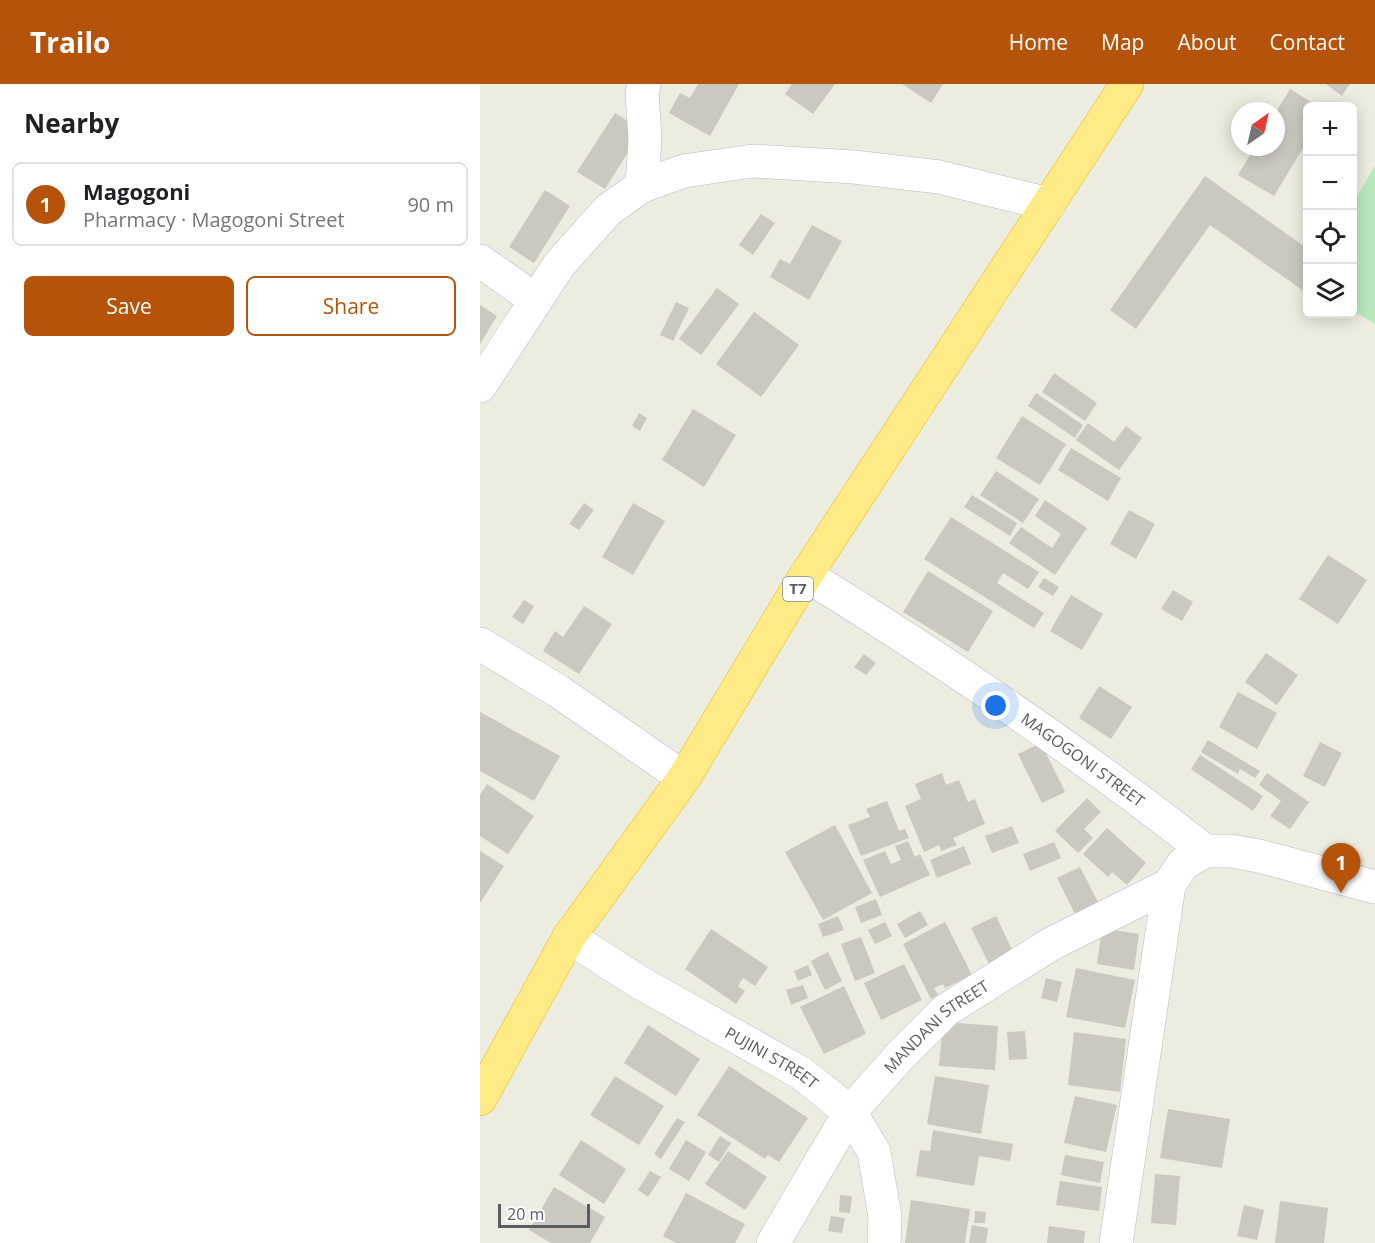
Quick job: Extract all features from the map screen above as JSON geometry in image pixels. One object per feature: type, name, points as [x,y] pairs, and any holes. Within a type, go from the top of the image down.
[{"type":"highway","name":"T7","points":[[480,1100],[569,937],[684,778],[806,575],[1127,84]]},
{"type":"street","points":[[642,186],[645,139],[642,93],[644,84]]},
{"type":"street","points":[[480,386],[560,265],[609,210],[642,186],[684,171],[752,161],[854,167],[939,177],[1049,204]]},
{"type":"street","points":[[480,261],[536,300]]},
{"type":"street","name":"MAGOGONI STREET","points":[[806,575],[927,651],[1071,749],[1205,852]]},
{"type":"street","points":[[480,644],[558,691],[684,778]]},
{"type":"street","points":[[1116,1243],[1168,885],[1183,864],[1205,852],[1232,851],[1375,887]]},
{"type":"street","name":"MANDANI STREET","points":[[773,1243],[850,1112],[900,1056],[946,1010],[1051,944],[1168,885]]},
{"type":"street","name":"PUJINI STREET","points":[[569,937],[639,982],[801,1073],[850,1112],[874,1152],[885,1217],[884,1243]]},
{"type":"green space","points":[[1375,166],[1375,324],[1357,313],[1357,196]]},
{"type":"building","points":[[698,84],[739,84],[710,136],[669,113],[680,93],[690,98]]},
{"type":"building","points":[[792,84],[835,84],[813,114],[785,94]]},
{"type":"building","points":[[902,84],[943,84],[931,103]]},
{"type":"building","points":[[1326,84],[1350,84],[1342,96]]},
{"type":"building","points":[[1290,89],[1311,102],[1303,102],[1303,148],[1274,196],[1238,175],[1250,156],[1285,156],[1285,102],[1282,102]]},
{"type":"building","points":[[615,113],[642,130],[605,189],[577,172]]},
{"type":"building","points":[[1205,176],[1303,245],[1303,290],[1210,225],[1136,329],[1110,310]]},
{"type":"building","points":[[545,190],[570,206],[534,263],[509,247]]},
{"type":"building","points":[[761,214],[775,223],[753,255],[739,245]]},
{"type":"building","points":[[812,225],[842,241],[809,300],[770,277],[780,259],[790,264]]},
{"type":"building","points":[[717,288],[739,304],[701,355],[679,339]]},
{"type":"building","points":[[676,302],[689,308],[673,341],[660,335]]},
{"type":"building","points":[[480,305],[497,316],[480,344]]},
{"type":"building","points":[[754,312],[799,345],[761,397],[716,364]]},
{"type":"building","points":[[1054,373],[1097,403],[1085,421],[1042,392]]},
{"type":"building","points":[[1036,393],[1083,425],[1075,438],[1028,406]]},
{"type":"building","points":[[693,409],[736,435],[704,487],[662,460]]},
{"type":"building","points":[[639,413],[647,418],[640,431],[632,426]]},
{"type":"building","points":[[1022,416],[1066,444],[1040,485],[996,458]]},
{"type":"building","points":[[1088,423],[1114,442],[1126,426],[1142,438],[1119,470],[1076,440]]},
{"type":"building","points":[[1071,448],[1121,478],[1108,501],[1058,470]]},
{"type":"building","points":[[996,471],[1039,499],[1023,523],[980,495]]},
{"type":"building","points":[[972,495],[1017,523],[1010,536],[964,507]]},
{"type":"building","points":[[1045,500],[1087,528],[1055,575],[1009,543],[1021,527],[1052,548],[1061,534],[1035,516]]},
{"type":"building","points":[[584,503],[594,510],[579,530],[569,524]]},
{"type":"building","points":[[633,503],[665,521],[633,575],[602,557]]},
{"type":"building","points":[[1129,510],[1155,524],[1136,559],[1110,544]]},
{"type":"building","points":[[951,517],[1039,572],[1028,589],[1003,573],[997,583],[1044,613],[1034,628],[924,559]]},
{"type":"building","points":[[1328,555],[1367,580],[1338,624],[1299,599]]},
{"type":"building","points":[[928,571],[993,611],[968,652],[903,612]]},
{"type":"building","points":[[1044,578],[1059,587],[1053,596],[1038,587]]},
{"type":"building","points":[[1173,590],[1193,602],[1182,621],[1161,609]]},
{"type":"building","points":[[1071,595],[1103,614],[1082,650],[1050,631]]},
{"type":"building","points":[[524,600],[534,606],[523,624],[512,617]]},
{"type":"building","points":[[584,606],[612,624],[579,674],[543,651],[555,631],[563,637]]},
{"type":"building","points":[[1266,653],[1298,675],[1277,705],[1245,682]]},
{"type":"building","points":[[864,654],[876,663],[866,675],[854,667]]},
{"type":"building","points":[[1099,686],[1132,707],[1111,739],[1079,718]]},
{"type":"building","points":[[1238,692],[1277,713],[1257,749],[1219,727]]},
{"type":"building","points":[[480,712],[560,756],[534,801],[480,771]]},
{"type":"building","points":[[1208,740],[1260,771],[1255,778],[1240,769],[1238,774],[1201,752]]},
{"type":"building","points":[[1320,742],[1342,753],[1325,787],[1303,776]]},
{"type":"building","points":[[1041,743],[1065,792],[1042,803],[1018,754]]},
{"type":"building","points":[[1200,755],[1263,796],[1253,811],[1191,769]]},
{"type":"building","points":[[942,773],[946,785],[959,780],[968,802],[975,799],[985,824],[953,838],[957,845],[941,851],[939,845],[924,852],[905,806],[921,799],[915,784]]},
{"type":"building","points":[[1267,773],[1309,802],[1290,829],[1270,816],[1281,801],[1259,785]]},
{"type":"building","points":[[487,784],[534,816],[508,854],[480,836],[480,795]]},
{"type":"building","points":[[1087,798],[1101,812],[1084,829],[1093,838],[1078,853],[1055,831]]},
{"type":"building","points":[[887,801],[899,831],[905,829],[909,838],[861,856],[848,825],[870,817],[866,809]]},
{"type":"building","points":[[835,825],[872,893],[823,920],[785,852]]},
{"type":"building","points":[[1012,826],[1019,843],[992,853],[985,836]]},
{"type":"building","points":[[1107,828],[1146,863],[1127,885],[1112,872],[1108,877],[1083,854]]},
{"type":"building","points":[[908,841],[915,857],[920,854],[930,875],[880,897],[863,860],[885,851],[891,864],[901,860],[895,846]]},
{"type":"building","points":[[1054,842],[1061,858],[1030,871],[1023,854]]},
{"type":"building","points":[[964,846],[971,864],[937,878],[930,860]]},
{"type":"building","points":[[480,851],[504,866],[480,903]]},
{"type":"building","points":[[1080,867],[1099,904],[1076,916],[1057,878]]},
{"type":"building","points":[[876,899],[882,915],[861,923],[855,907]]},
{"type":"building","points":[[920,911],[928,925],[905,938],[897,924]]},
{"type":"building","points":[[838,916],[844,930],[823,937],[818,924]]},
{"type":"building","points":[[996,916],[1014,954],[990,966],[971,928]]},
{"type":"building","points":[[885,922],[892,936],[875,944],[868,930]]},
{"type":"building","points":[[945,922],[972,975],[945,988],[943,984],[934,988],[938,995],[931,999],[903,944]]},
{"type":"building","points":[[1102,928],[1139,934],[1134,970],[1097,964]]},
{"type":"building","points":[[711,929],[768,967],[755,986],[743,978],[738,986],[745,991],[736,1004],[685,969]]},
{"type":"building","points":[[861,937],[875,973],[855,981],[841,944]]},
{"type":"building","points":[[828,952],[842,981],[825,990],[811,961]]},
{"type":"building","points":[[904,964],[922,1000],[881,1020],[864,983]]},
{"type":"building","points":[[808,965],[812,975],[798,981],[794,971]]},
{"type":"building","points":[[1076,968],[1135,980],[1125,1028],[1066,1017]]},
{"type":"building","points":[[1046,978],[1062,982],[1057,1002],[1041,998]]},
{"type":"building","points":[[803,985],[808,998],[791,1005],[786,990]]},
{"type":"building","points":[[844,986],[866,1034],[824,1054],[800,1007]]},
{"type":"building","points":[[943,1022],[998,1026],[995,1070],[939,1066]]},
{"type":"building","points":[[648,1025],[700,1059],[676,1096],[624,1063]]},
{"type":"building","points":[[1025,1031],[1027,1059],[1009,1060],[1007,1032]]},
{"type":"building","points":[[1074,1032],[1126,1039],[1120,1092],[1068,1085]]},
{"type":"building","points":[[729,1066],[808,1118],[779,1162],[768,1155],[765,1159],[697,1115]]},
{"type":"building","points":[[615,1076],[664,1106],[639,1145],[590,1115]]},
{"type":"building","points":[[935,1076],[989,1085],[981,1134],[927,1124]]},
{"type":"building","points":[[1075,1096],[1117,1105],[1106,1152],[1064,1143]]},
{"type":"building","points":[[1168,1109],[1230,1119],[1222,1168],[1160,1158]]},
{"type":"building","points":[[677,1118],[685,1122],[661,1159],[654,1154]]},
{"type":"building","points":[[933,1130],[1013,1144],[1010,1161],[979,1156],[974,1186],[916,1176],[920,1150],[930,1151]]},
{"type":"building","points":[[720,1136],[731,1143],[719,1162],[708,1155]]},
{"type":"building","points":[[581,1140],[626,1169],[604,1204],[559,1175]]},
{"type":"building","points":[[686,1140],[706,1152],[689,1181],[669,1169]]},
{"type":"building","points":[[728,1151],[767,1177],[745,1210],[705,1184]]},
{"type":"building","points":[[1065,1155],[1104,1162],[1100,1183],[1061,1175]]},
{"type":"building","points":[[650,1171],[661,1177],[648,1197],[638,1190]]},
{"type":"building","points":[[1155,1174],[1180,1176],[1176,1225],[1151,1223]]},
{"type":"building","points":[[1060,1181],[1102,1187],[1099,1211],[1056,1205]]},
{"type":"building","points":[[554,1187],[605,1217],[590,1243],[551,1243],[529,1230]]},
{"type":"building","points":[[686,1193],[745,1224],[735,1243],[676,1243],[663,1236]]},
{"type":"building","points":[[840,1195],[852,1196],[850,1213],[839,1212]]},
{"type":"building","points":[[911,1200],[970,1209],[965,1243],[905,1243]]},
{"type":"building","points":[[1280,1201],[1328,1208],[1324,1243],[1275,1243]]},
{"type":"building","points":[[1244,1205],[1264,1210],[1257,1240],[1237,1236]]},
{"type":"building","points":[[975,1211],[986,1212],[985,1223],[974,1223]]},
{"type":"building","points":[[831,1216],[845,1218],[842,1233],[828,1231]]},
{"type":"building","points":[[972,1225],[988,1228],[986,1243],[969,1243]]},
{"type":"building","points":[[1049,1226],[1085,1231],[1084,1243],[1047,1243]]},
{"type":"place","name":"Magogoni","points":[[1341,893]]}]
